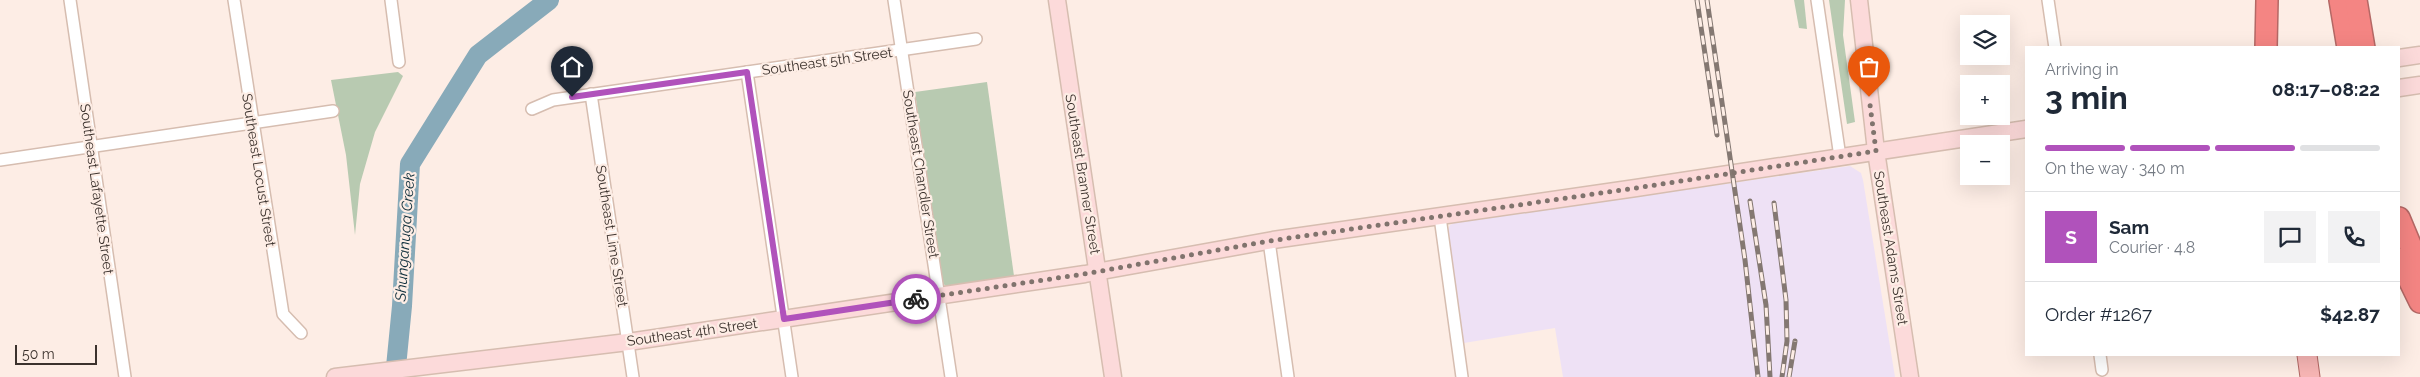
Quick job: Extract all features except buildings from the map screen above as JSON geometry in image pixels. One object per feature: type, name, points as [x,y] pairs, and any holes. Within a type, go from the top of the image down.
[{"type":"highway","points":[[2265,46],[2266,0]]},
{"type":"highway","points":[[2340,0],[2351,35],[2362,46]]},
{"type":"highway","points":[[2351,35],[2356,0]]},
{"type":"highway","points":[[2400,220],[2420,268]]},
{"type":"highway","points":[[2400,261],[2419,300]]},
{"type":"main road","points":[[2257,0],[2265,46]]},
{"type":"main road","points":[[2307,356],[2310,377]]},
{"type":"street","name":"Southeast Lafayette Street","points":[[70,0],[125,377]]},
{"type":"street","name":"Southeast Locust Street","points":[[234,0],[251,124],[282,314],[301,333]]},
{"type":"street","points":[[391,0],[400,62]]},
{"type":"street","name":"Southeast Chandler Street","points":[[894,0],[951,377]]},
{"type":"street","name":"Southeast Branner Street","points":[[1057,0],[1114,377]]},
{"type":"street","points":[[1817,0],[1840,157]]},
{"type":"street","name":"Southeast Adams Street","points":[[1859,0],[1876,151],[1910,377]]},
{"type":"street","points":[[2048,0],[2055,46]]},
{"type":"street","name":"Southeast 5th Street","points":[[532,109],[553,100],[591,94],[976,39]]},
{"type":"street","points":[[2400,58],[2420,55]]},
{"type":"street","points":[[747,72],[792,377]]},
{"type":"street","points":[[2400,88],[2420,85]]},
{"type":"street","name":"Southeast Lime Street","points":[[591,94],[633,377]]},
{"type":"street","points":[[0,160],[333,111]]},
{"type":"street","name":"Southeast 4th Street","points":[[335,377],[628,342],[1098,271],[1269,241],[2025,129]]},
{"type":"street","points":[[1440,217],[1462,377]]},
{"type":"street","points":[[1269,241],[1288,377]]},
{"type":"street","points":[[2100,356],[2102,370]]},
{"type":"shaded area","points":[[1850,166],[1861,173],[1863,180],[1895,377],[1563,377],[1555,328],[1464,343],[1447,232],[1450,225],[1454,223]]},
{"type":"green space","points":[[1794,0],[1804,0],[1807,29],[1799,28]]},
{"type":"green space","points":[[1829,0],[1845,0],[1843,35],[1855,122],[1847,124]]},
{"type":"green space","points":[[398,72],[403,76],[375,132],[360,184],[355,235],[346,155],[331,80]]},
{"type":"green space","points":[[987,82],[1014,276],[949,287],[943,284],[940,276],[915,92]]},
{"type":"waterway","name":"Shunganuga Creek","points":[[395,377],[402,306],[410,164],[478,55],[549,0]]},
{"type":"railway","points":[[1697,0],[1717,135]]},
{"type":"railway","points":[[1707,0],[1745,260],[1758,377]]},
{"type":"railway","points":[[1750,201],[1766,305],[1770,377]]},
{"type":"railway","points":[[1774,203],[1786,300],[1787,341],[1782,377]]},
{"type":"railway","points":[[1789,377],[1795,341]]},
{"type":"way so far","points":[[916,299],[1084,274],[1269,241],[1604,193],[1876,151],[1869,97]]},
{"type":"route","points":[[572,97],[747,72],[784,319],[916,299]]}]
